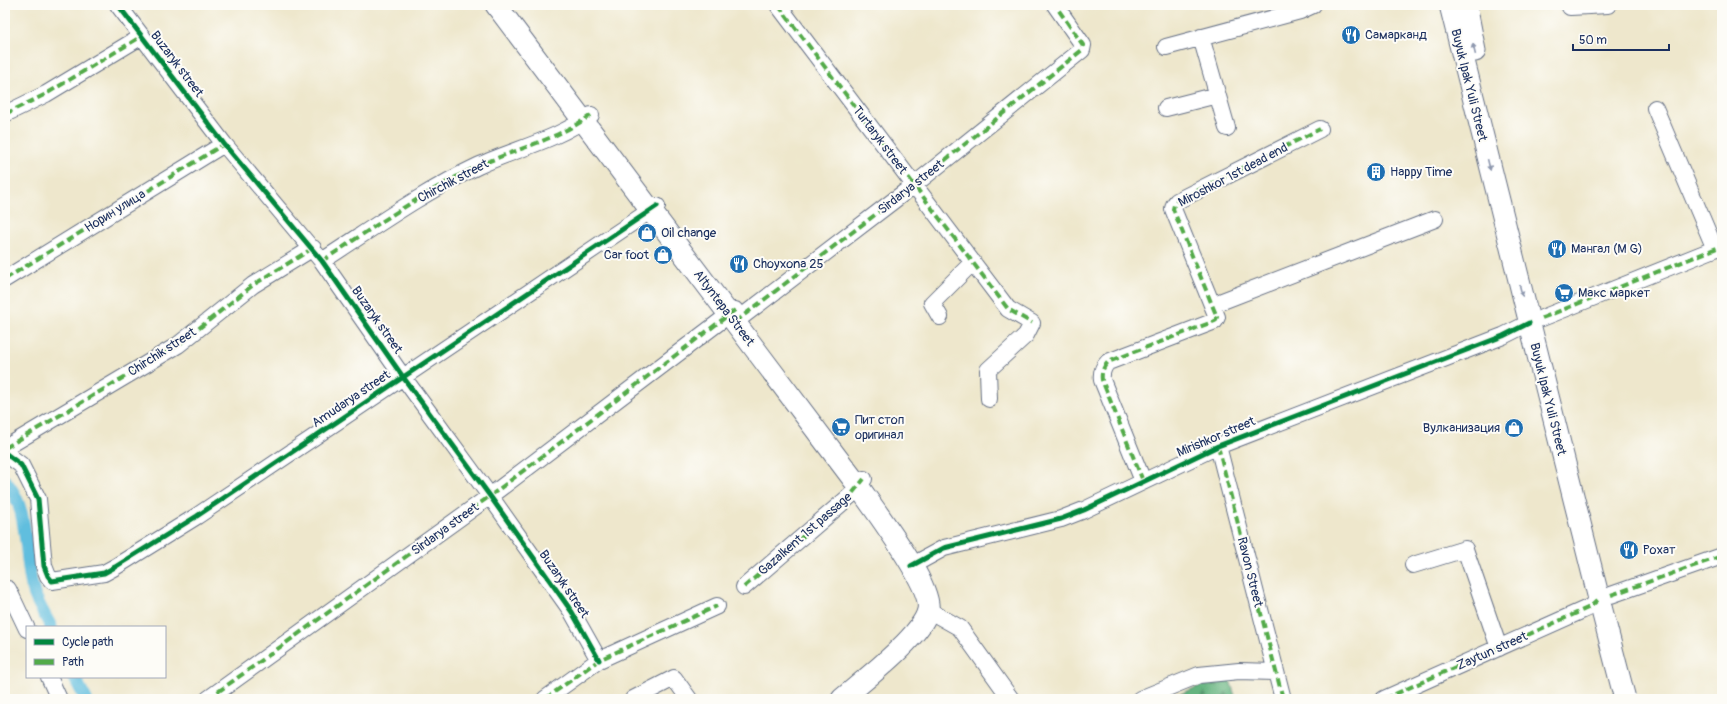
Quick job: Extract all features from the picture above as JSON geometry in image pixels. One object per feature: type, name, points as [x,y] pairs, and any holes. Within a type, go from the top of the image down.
[{"type":"main road","name":"Altyntepa Street","points":[[496,5],[587,117]]},
{"type":"main road","name":"Altyntepa Street","points":[[508,5],[587,117],[654,208],[861,483],[915,564],[935,590],[934,613]]},
{"type":"main road","name":"Buyuk Ipak Yuli Street","points":[[1450,5],[1535,320],[1605,597],[1625,699]]},
{"type":"main road","name":"Buyuk Ipak Yuli Street","points":[[1466,5],[1470,31],[1535,320]]},
{"type":"main road","name":"Buyuk Ipak Yuli Street","points":[[1605,597],[1638,699]]},
{"type":"main road","points":[[842,699],[912,637],[923,623],[934,613]]},
{"type":"main road","points":[[860,699],[922,644],[933,631],[934,613]]},
{"type":"street","name":"Buzaryk street","points":[[118,5],[224,144],[313,248],[403,377],[572,612],[599,660]]},
{"type":"street","name":"Turtaryk street","points":[[778,5],[1008,309],[1032,323],[1026,335],[988,370],[989,399]]},
{"type":"street","name":"Sirdarya street","points":[[208,699],[490,496],[914,185],[1082,50],[1083,46],[1056,5]]},
{"type":"street","points":[[1166,47],[1300,11],[1313,5]]},
{"type":"street","points":[[1570,6],[1608,5]]},
{"type":"street","points":[[5,114],[46,94],[142,36]]},
{"type":"street","points":[[1201,37],[1227,128]]},
{"type":"street","points":[[1166,108],[1217,95]]},
{"type":"street","points":[[1655,108],[1718,248]]},
{"type":"street","name":"Chirchik street","points":[[322,261],[437,187],[479,166],[570,129],[587,117]]},
{"type":"street","name":"Miroshkor 1st dead end","points":[[1143,481],[1102,380],[1103,370],[1108,362],[1215,321],[1217,317],[1173,209],[1174,205],[1177,201],[1320,129]]},
{"type":"street","name":"Норин улица","points":[[5,279],[224,144]]},
{"type":"street","name":"Amudarya street","points":[[5,453],[21,465],[38,499],[44,566],[52,581],[104,574],[197,516],[654,208]]},
{"type":"street","points":[[1212,305],[1435,219]]},
{"type":"street","name":"Chirchik street","points":[[5,448],[178,345],[252,285],[313,248]]},
{"type":"street","name":"Mirishkor street","points":[[915,564],[944,548],[1061,519],[1084,510],[1218,446],[1503,336],[1535,320],[1718,248]]},
{"type":"street","points":[[940,317],[932,303],[973,262]]},
{"type":"street","name":"Ravon Street","points":[[1218,446],[1283,699]]},
{"type":"street","name":"Gazalkent 1st passage","points":[[744,587],[861,483]]},
{"type":"street","points":[[1413,565],[1465,549],[1499,648]]},
{"type":"street","name":"Zaytun street","points":[[1384,699],[1590,608],[1605,597],[1722,556]]},
{"type":"street","points":[[8,588],[26,627]]},
{"type":"street","points":[[545,699],[599,660],[716,606]]},
{"type":"street","points":[[934,613],[960,628],[1011,699]]},
{"type":"street","points":[[1140,699],[1199,675],[1239,671],[1275,672]]},
{"type":"street","points":[[49,678],[59,699]]},
{"type":"street","points":[[633,699],[674,678],[689,699]]},
{"type":"green space","points":[[1230,680],[1236,699],[1168,699],[1207,683]]},
{"type":"waterway","points":[[5,481],[19,504],[25,533],[33,590],[50,626]]},
{"type":"waterway","points":[[75,678],[86,699]]},
{"type":"marked path","points":[[778,5],[1008,309],[1032,323]]},
{"type":"marked path","points":[[735,322],[914,185],[1082,50],[1083,45],[1055,5]]},
{"type":"marked path","points":[[5,114],[46,94],[142,36]]},
{"type":"marked path","points":[[322,261],[398,211],[458,176],[492,160],[550,138],[578,124],[591,115]]},
{"type":"marked path","points":[[1143,481],[1102,380],[1104,368],[1108,362],[1215,321],[1217,317],[1173,209],[1174,205],[1177,201],[1320,129]]},
{"type":"marked path","points":[[5,279],[224,144]]},
{"type":"marked path","points":[[1542,318],[1722,246]]},
{"type":"marked path","points":[[5,448],[178,345],[253,285],[313,248]]},
{"type":"marked path","points":[[208,699],[490,496],[735,310]]},
{"type":"marked path","points":[[1218,446],[1283,699]]},
{"type":"marked path","points":[[744,587],[850,496],[864,479]]},
{"type":"marked path","points":[[1611,595],[1722,556]]},
{"type":"marked path","points":[[1384,699],[1590,607],[1599,599]]},
{"type":"marked path","points":[[545,699],[599,660],[717,606]]},
{"type":"cycle path","points":[[118,5],[224,144],[322,261],[403,377],[572,612],[599,660]]},
{"type":"cycle path","points":[[5,453],[21,465],[38,499],[44,566],[52,581],[104,573],[197,516],[657,206]]},
{"type":"cycle path","points":[[911,566],[944,548],[1061,519],[1084,510],[1218,446],[1503,336],[1529,323]]},
{"type":"place","name":"Самарканд","points":[[1351,35]]},
{"type":"place","name":"Happy Time","points":[[1376,172]]},
{"type":"place","name":"Oil change","points":[[647,233]]},
{"type":"place","name":"Мангал (M G)","points":[[1557,249]]},
{"type":"place","name":"Car foot","points":[[663,255]]},
{"type":"place","name":"Choyxona 25","points":[[739,264]]},
{"type":"place","name":"Макс маркет","points":[[1564,293]]},
{"type":"place","name":"Пит стоп оригинал","points":[[841,427]]},
{"type":"place","name":"Вулканизация","points":[[1514,428]]},
{"type":"place","name":"Рохат","points":[[1629,550]]}]
